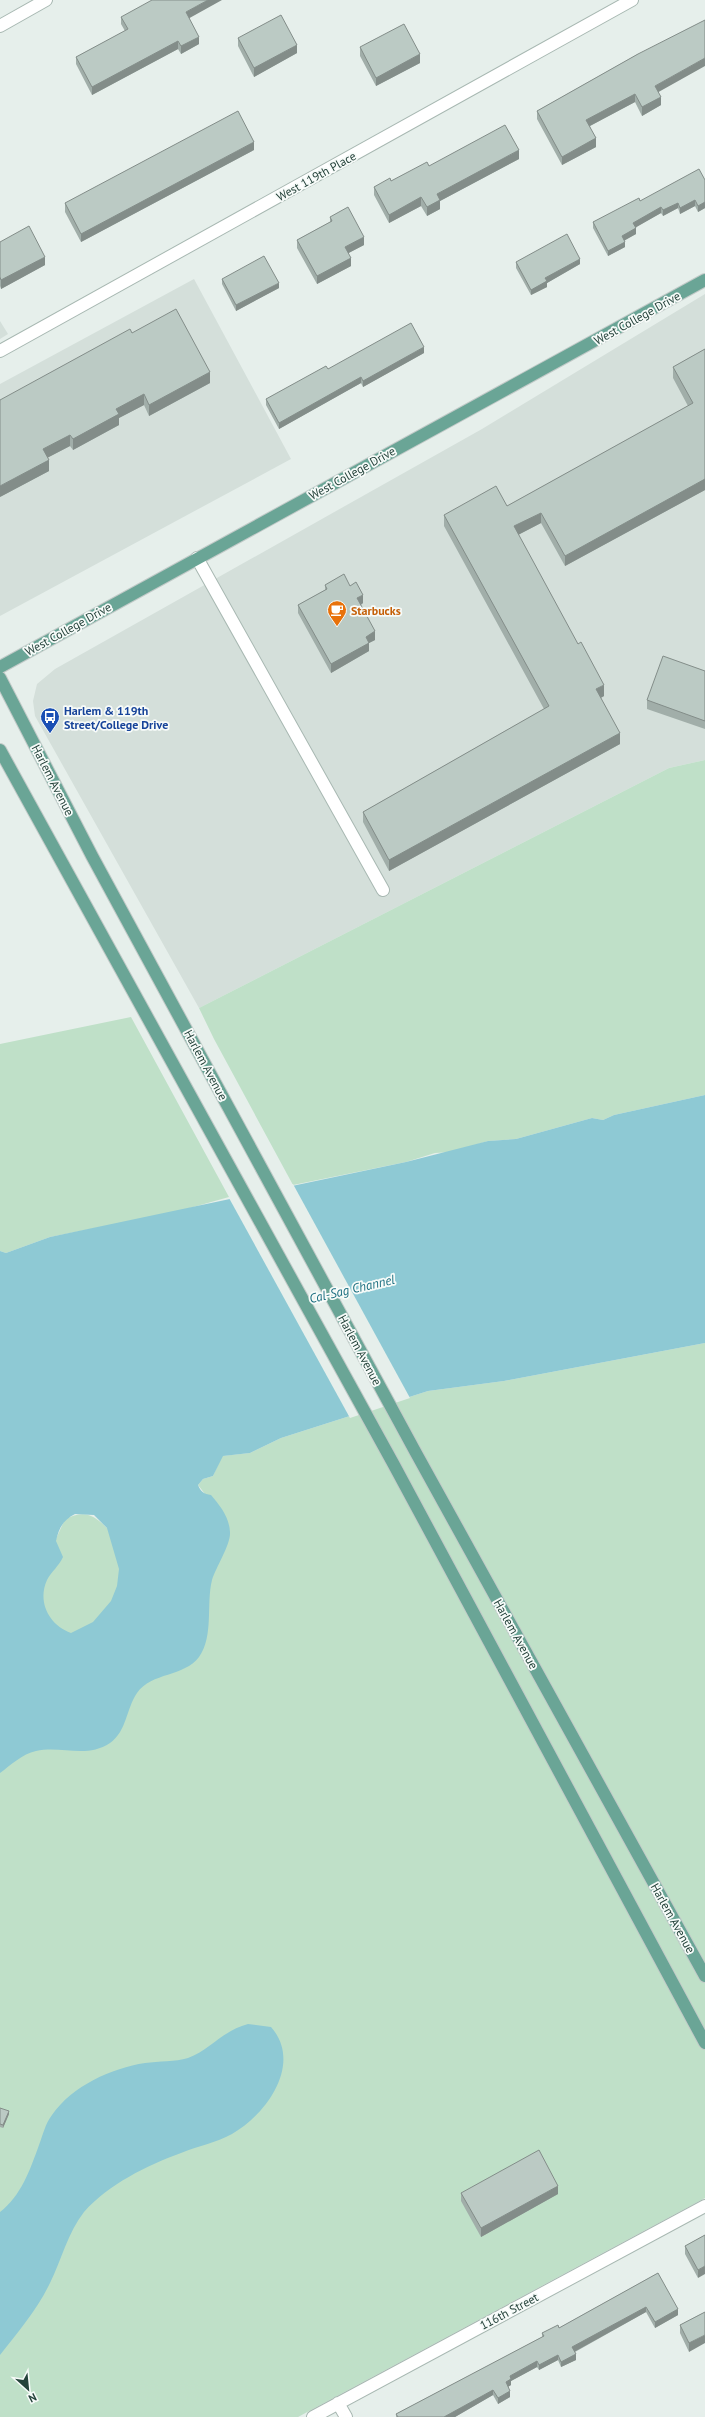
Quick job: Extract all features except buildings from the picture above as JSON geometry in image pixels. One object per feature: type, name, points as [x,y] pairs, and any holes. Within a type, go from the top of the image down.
[{"type":"main road","name":"West College Drive","points":[[0,667],[705,280]]},
{"type":"main road","name":"Harlem Avenue","points":[[0,678],[92,856],[244,1137],[416,1453],[705,1976]]},
{"type":"main road","name":"Harlem Avenue","points":[[0,750],[394,1465],[705,2043]]},
{"type":"street","points":[[0,26],[46,0]]},
{"type":"street","name":"West 119th Place","points":[[0,351],[632,0]]},
{"type":"street","points":[[197,558],[383,890]]},
{"type":"street","name":"116th Street","points":[[313,2417],[705,2206]]},
{"type":"street","points":[[338,2403],[346,2417]]},
{"type":"shaded area","points":[[194,279],[291,459],[0,616],[0,384]]},
{"type":"shaded area","points":[[705,294],[705,760],[669,768],[199,1008],[35,716],[33,701],[37,684],[55,669],[482,429]]},
{"type":"shaded area","points":[[0,321],[8,334],[0,339]]},
{"type":"green space","points":[[705,760],[705,1095],[614,1115],[603,1120],[592,1118],[516,1139],[488,1141],[452,1152],[435,1153],[406,1162],[293,1185],[214,1039],[199,1008],[669,768]]},
{"type":"green space","points":[[131,1017],[229,1197],[172,1213],[50,1237],[6,1253],[0,1251],[0,1044]]},
{"type":"green space","points":[[705,1343],[705,2198],[298,2417],[0,2417],[0,1558],[55,1541],[65,1519],[72,1516],[83,1514],[88,1515],[97,1519],[107,1528],[205,1494],[198,1485],[203,1479],[213,1476],[222,1456],[250,1453],[281,1438],[428,1391],[504,1381]]},
{"type":"water","name":"Cal-Sag Channel","points":[[705,1095],[705,1343],[504,1381],[428,1391],[281,1438],[250,1453],[223,1456],[213,1476],[203,1479],[198,1485],[203,1492],[211,1495],[221,1507],[228,1521],[230,1532],[226,1549],[212,1580],[210,1589],[207,1639],[204,1649],[199,1657],[185,1668],[151,1681],[143,1686],[133,1699],[120,1732],[110,1743],[101,1748],[92,1750],[83,1751],[55,1749],[31,1752],[21,1757],[0,1773],[0,1251],[6,1253],[50,1237],[406,1162],[488,1141],[516,1139],[592,1118],[603,1120],[614,1115]],"holes":[[[75,1514],[94,1515],[107,1528],[119,1569],[117,1586],[111,1601],[93,1622],[71,1633],[63,1629],[51,1619],[44,1604],[44,1588],[47,1580],[63,1557],[56,1541],[62,1525],[67,1519]]]},
{"type":"water","points":[[248,2024],[271,2027],[280,2041],[283,2056],[282,2071],[277,2086],[268,2101],[245,2125],[232,2134],[220,2140],[168,2158],[142,2170],[116,2184],[94,2202],[84,2212],[73,2228],[45,2293],[27,2320],[0,2355],[0,2212],[14,2198],[24,2182],[46,2126],[52,2115],[70,2095],[106,2074],[132,2065],[188,2058],[196,2055],[231,2031]]},
{"type":"pier","points":[[293,1184],[410,1398],[350,1418],[229,1198]]},
{"type":"place","name":"Starbucks","points":[[337,627]]},
{"type":"place","name":"Harlem & 119th Street/College Drive","points":[[50,734]]}]
